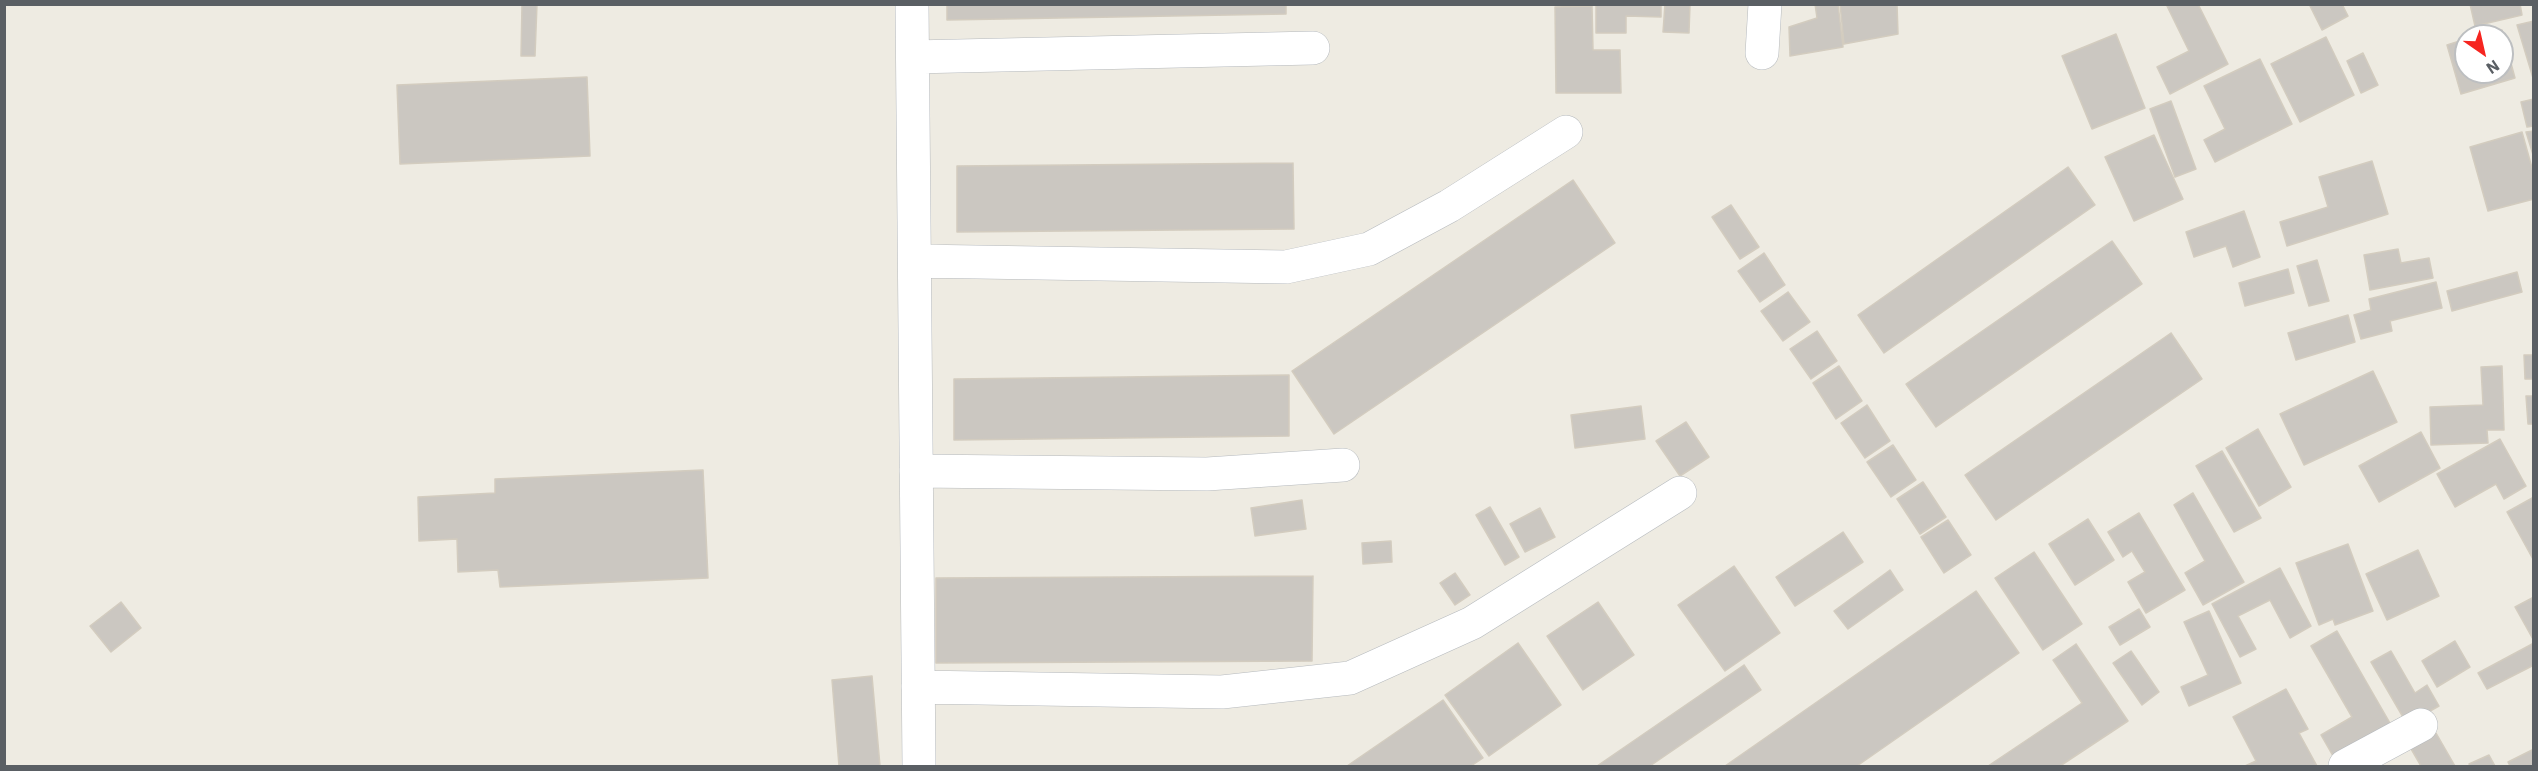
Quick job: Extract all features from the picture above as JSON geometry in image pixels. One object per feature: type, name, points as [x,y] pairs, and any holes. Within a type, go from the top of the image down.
[{"type":"street","points":[[912,4],[919,766]]},
{"type":"street","points":[[1762,53],[1766,4]]},
{"type":"street","points":[[913,57],[1313,48]]},
{"type":"street","points":[[915,261],[1286,267],[1369,249],[1449,206],[1566,132]]},
{"type":"street","points":[[916,471],[1207,474],[1343,465]]},
{"type":"street","points":[[918,687],[1222,692],[1350,678],[1472,623],[1680,493]]},
{"type":"street","points":[[2345,766],[2421,725]]},
{"type":"building","points":[[522,4],[537,4],[535,56],[521,56]]},
{"type":"building","points":[[947,4],[1286,4],[1286,14],[947,20]]},
{"type":"building","points":[[1596,4],[1661,4],[1661,17],[1626,16],[1626,33],[1596,33]]},
{"type":"building","points":[[1665,4],[1690,4],[1689,33],[1663,32]]},
{"type":"building","points":[[1815,4],[1838,4],[1843,47],[1790,56],[1789,27],[1817,18]]},
{"type":"building","points":[[1840,4],[1897,4],[1898,34],[1844,44]]},
{"type":"building","points":[[2166,4],[2198,4],[2228,64],[2170,94],[2157,67],[2189,51]]},
{"type":"building","points":[[2309,4],[2342,4],[2348,16],[2322,30]]},
{"type":"building","points":[[2470,4],[2520,4],[2522,15],[2475,24]]},
{"type":"building","points":[[1592,6],[1593,50],[1620,50],[1621,93],[1556,93],[1555,7]]},
{"type":"building","points":[[2534,21],[2534,78],[2533,78],[2517,25]]},
{"type":"building","points":[[2116,34],[2145,108],[2092,129],[2062,56]]},
{"type":"building","points":[[2326,37],[2354,95],[2300,122],[2271,64]]},
{"type":"building","points":[[2454,43],[2454,70],[2447,45]]},
{"type":"building","points":[[2363,53],[2378,85],[2361,93],[2347,61]]},
{"type":"building","points":[[2260,59],[2292,124],[2215,162],[2204,140],[2225,129],[2204,86]]},
{"type":"building","points":[[587,77],[590,156],[400,164],[397,85]]},
{"type":"building","points":[[2458,84],[2495,84],[2461,94]]},
{"type":"building","points":[[2534,99],[2534,126],[2527,127],[2521,102]]},
{"type":"building","points":[[2171,101],[2196,169],[2175,177],[2150,109]]},
{"type":"building","points":[[2534,131],[2534,158],[2526,132]]},
{"type":"building","points":[[2522,132],[2534,175],[2534,199],[2488,211],[2470,147]]},
{"type":"building","points":[[2154,135],[2183,199],[2134,221],[2105,157]]},
{"type":"building","points":[[2372,161],[2388,214],[2287,246],[2280,222],[2328,207],[2319,177]]},
{"type":"building","points":[[1293,163],[1294,229],[957,232],[957,166]]},
{"type":"building","points":[[2068,167],[2095,205],[1884,353],[1858,315]]},
{"type":"building","points":[[1573,180],[1615,243],[1334,434],[1292,371]]},
{"type":"building","points":[[1731,205],[1759,247],[1740,259],[1712,217]]},
{"type":"building","points":[[2244,211],[2260,257],[2233,267],[2226,246],[2194,257],[2186,232]]},
{"type":"building","points":[[2112,241],[2142,284],[1936,427],[1906,384]]},
{"type":"building","points":[[2398,249],[2401,263],[2429,258],[2433,278],[2370,290],[2364,255]]},
{"type":"building","points":[[1764,253],[1785,285],[1760,302],[1738,271]]},
{"type":"building","points":[[2317,260],[2329,301],[2309,306],[2297,266]]},
{"type":"building","points":[[2288,269],[2294,293],[2245,306],[2239,283]]},
{"type":"building","points":[[2517,272],[2522,292],[2452,311],[2447,291]]},
{"type":"building","points":[[2436,282],[2442,308],[2390,321],[2392,331],[2361,339],[2354,315],[2371,310],[2369,299]]},
{"type":"building","points":[[1788,292],[1810,322],[1783,341],[1761,311]]},
{"type":"building","points":[[2348,315],[2355,342],[2296,360],[2288,333]]},
{"type":"building","points":[[1817,331],[1837,361],[1811,379],[1790,349]]},
{"type":"building","points":[[2171,333],[2202,379],[1996,520],[1965,475]]},
{"type":"building","points":[[2524,355],[2534,355],[2534,379],[2525,379]]},
{"type":"building","points":[[1839,366],[1862,401],[1836,419],[1813,383]]},
{"type":"building","points":[[2502,366],[2504,430],[2487,430],[2488,443],[2431,445],[2430,407],[2483,405],[2481,367]]},
{"type":"building","points":[[2373,371],[2397,422],[2304,465],[2280,414]]},
{"type":"building","points":[[1289,375],[1289,436],[954,440],[954,379]]},
{"type":"building","points":[[2526,396],[2534,396],[2534,424],[2528,424]]},
{"type":"building","points":[[1867,405],[1890,441],[1865,458],[1841,423]]},
{"type":"building","points":[[1641,406],[1645,439],[1575,448],[1571,415]]},
{"type":"building","points":[[1686,422],[1709,457],[1680,476],[1656,441]]},
{"type":"building","points":[[2258,429],[2291,487],[2259,506],[2226,448]]},
{"type":"building","points":[[2421,432],[2440,468],[2379,502],[2359,466]]},
{"type":"building","points":[[2500,439],[2526,486],[2504,499],[2496,484],[2455,507],[2437,474]]},
{"type":"building","points":[[1893,445],[1916,480],[1891,497],[1867,462]]},
{"type":"building","points":[[2222,451],[2261,518],[2234,532],[2196,466]]},
{"type":"building","points":[[703,470],[708,578],[500,587],[498,570],[458,572],[457,539],[419,541],[418,497],[495,493],[495,479]]},
{"type":"building","points":[[1923,482],[1946,517],[1920,534],[1897,499]]},
{"type":"building","points":[[2193,493],[2244,582],[2203,605],[2185,573],[2205,561],[2174,505]]},
{"type":"building","points":[[2534,497],[2534,561],[2507,512]]},
{"type":"building","points":[[1302,500],[1306,529],[1255,536],[1251,508]]},
{"type":"building","points":[[1490,507],[1519,557],[1505,565],[1476,515]]},
{"type":"building","points":[[1540,508],[1555,537],[1525,552],[1510,524]]},
{"type":"building","points":[[2139,513],[2185,590],[2146,613],[2128,582],[2145,572],[2132,551],[2123,557],[2108,532]]},
{"type":"building","points":[[2088,519],[2114,560],[2075,585],[2049,544]]},
{"type":"building","points":[[1948,520],[1971,555],[1944,573],[1921,537]]},
{"type":"building","points":[[1843,532],[1863,562],[1795,606],[1776,577]]},
{"type":"building","points":[[1391,541],[1392,562],[1363,564],[1362,543]]},
{"type":"building","points":[[2348,544],[2373,611],[2335,625],[2333,619],[2319,625],[2296,563]]},
{"type":"building","points":[[2418,550],[2439,596],[2387,620],[2366,574]]},
{"type":"building","points":[[2034,552],[2082,624],[2043,650],[1995,578]]},
{"type":"building","points":[[1734,566],[1780,633],[1725,671],[1678,605]]},
{"type":"building","points":[[2280,568],[2311,626],[2290,638],[2270,600],[2238,616],[2256,649],[2240,657],[2212,604]]},
{"type":"building","points":[[1890,570],[1903,590],[1848,629],[1834,611]]},
{"type":"building","points":[[1455,573],[1470,595],[1455,605],[1440,583]]},
{"type":"building","points":[[1313,576],[1312,661],[936,663],[936,578]]},
{"type":"building","points":[[1976,591],[2019,653],[1857,766],[1725,766]]},
{"type":"building","points":[[2534,597],[2534,641],[2515,607]]},
{"type":"building","points":[[121,602],[141,628],[111,652],[90,626]]},
{"type":"building","points":[[1598,602],[1634,655],[1583,690],[1547,636]]},
{"type":"building","points":[[2139,609],[2150,627],[2120,645],[2109,627]]},
{"type":"building","points":[[2209,611],[2241,683],[2189,706],[2181,687],[2208,675],[2184,622]]},
{"type":"building","points":[[2337,631],[2394,730],[2337,763],[2321,735],[2352,717],[2311,646]]},
{"type":"building","points":[[2455,641],[2470,667],[2437,687],[2422,661]]},
{"type":"building","points":[[1518,643],[1561,705],[1489,756],[1445,695]]},
{"type":"building","points":[[2534,643],[2534,665],[2487,689],[2478,673]]},
{"type":"building","points":[[2076,644],[2128,721],[2060,766],[1988,766],[2082,703],[2053,660]]},
{"type":"building","points":[[2131,651],[2159,692],[2142,705],[2113,663]]},
{"type":"building","points":[[2391,651],[2415,693],[2427,685],[2439,706],[2407,724],[2371,662]]},
{"type":"building","points":[[1744,665],[1761,690],[1650,766],[1597,766]]},
{"type":"building","points":[[872,676],[880,766],[839,766],[832,680]]},
{"type":"building","points":[[2286,689],[2308,729],[2299,733],[2317,766],[2245,766],[2256,761],[2233,717]]},
{"type":"building","points":[[1443,700],[1483,758],[1471,766],[1347,766]]},
{"type":"building","points":[[2436,733],[2455,766],[2421,766],[2410,747]]},
{"type":"building","points":[[2534,749],[2534,766],[2510,766],[2508,762]]},
{"type":"building","points":[[2489,755],[2495,766],[2470,766],[2469,764]]}]
